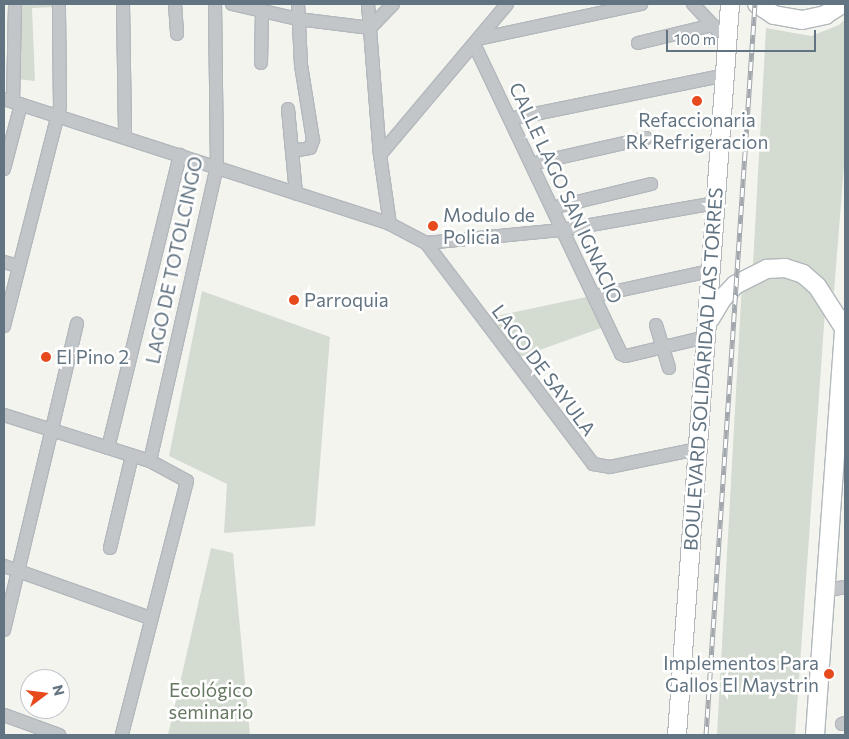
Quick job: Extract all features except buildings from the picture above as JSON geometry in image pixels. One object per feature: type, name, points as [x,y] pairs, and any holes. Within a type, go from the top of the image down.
[{"type":"main road","name":"BOULEVARD SOLIDARIDAD LAS TORRES","points":[[677,735],[707,330],[722,76],[730,4]]},
{"type":"main road","points":[[757,4],[774,15],[802,20],[825,15],[842,4]]},
{"type":"main road","points":[[707,330],[722,299],[735,285],[758,272],[776,268],[795,270],[810,279],[829,300],[845,323],[815,735]]},
{"type":"street","points":[[4,169],[12,101],[15,4]]},
{"type":"street","points":[[4,326],[58,115],[61,94],[59,4]]},
{"type":"street","points":[[123,4],[125,136]]},
{"type":"street","points":[[175,4],[177,34]]},
{"type":"street","name":"LAGO DE TOTOLCINGO","points":[[150,461],[217,167],[215,4]]},
{"type":"street","points":[[232,4],[298,19],[370,28]]},
{"type":"street","points":[[292,151],[310,148],[313,140],[301,65],[298,4]]},
{"type":"street","points":[[368,4],[380,155],[390,224]]},
{"type":"street","points":[[370,28],[393,4]]},
{"type":"street","points":[[380,155],[507,4]]},
{"type":"street","points":[[476,42],[641,4]]},
{"type":"street","points":[[693,4],[726,40]]},
{"type":"street","points":[[261,64],[262,11]]},
{"type":"street","points":[[638,43],[713,25]]},
{"type":"street","name":"CALLE LAGO SAN IGNACIO","points":[[476,42],[510,119],[621,354],[626,356],[663,347]]},
{"type":"street","points":[[510,119],[722,76]]},
{"type":"street","name":"LAGO DE SAYULA","points":[[12,101],[125,136],[390,224],[426,243],[593,464],[610,467],[698,449]]},
{"type":"street","points":[[288,109],[296,194]]},
{"type":"street","points":[[531,164],[646,138]]},
{"type":"street","points":[[108,448],[180,155]]},
{"type":"street","points":[[552,208],[651,184]]},
{"type":"street","points":[[426,243],[562,230],[715,203]]},
{"type":"street","points":[[4,262],[18,266]]},
{"type":"street","points":[[594,296],[710,271]]},
{"type":"street","points":[[4,630],[77,324]]},
{"type":"street","points":[[656,325],[669,368]]},
{"type":"street","points":[[663,347],[707,330]]},
{"type":"street","points":[[4,415],[150,461],[186,480],[122,735]]},
{"type":"street","points":[[110,548],[132,456]]},
{"type":"street","points":[[4,566],[150,618]]},
{"type":"street","points":[[824,591],[845,587]]},
{"type":"street","points":[[4,715],[54,734]]},
{"type":"green space","points":[[17,4],[55,4],[55,7],[32,8],[35,81],[17,79]]},
{"type":"green space","points":[[845,19],[845,152],[834,292],[807,268],[753,264],[766,28],[811,36],[839,25]]},
{"type":"green space","points":[[794,274],[825,311],[795,735],[717,735],[742,283],[750,278]]},
{"type":"green space","points":[[202,291],[330,337],[315,526],[224,533],[227,484],[169,456]]},
{"type":"green space","points":[[586,297],[604,327],[520,357],[491,317]]},
{"type":"green space","name":"Ecológico seminario","points":[[211,548],[233,553],[250,735],[168,735]]},
{"type":"railway","points":[[706,735],[755,4]]},
{"type":"place","name":"Refaccionaria Rk Refrigeracion","points":[[697,101]]},
{"type":"place","name":"Modulo de Policia","points":[[433,226]]},
{"type":"place","name":"Parroquia","points":[[294,300]]},
{"type":"place","name":"El Pino 2","points":[[46,357]]},
{"type":"place","name":"Implementos Para Gallos El Maystrin","points":[[829,674]]}]
